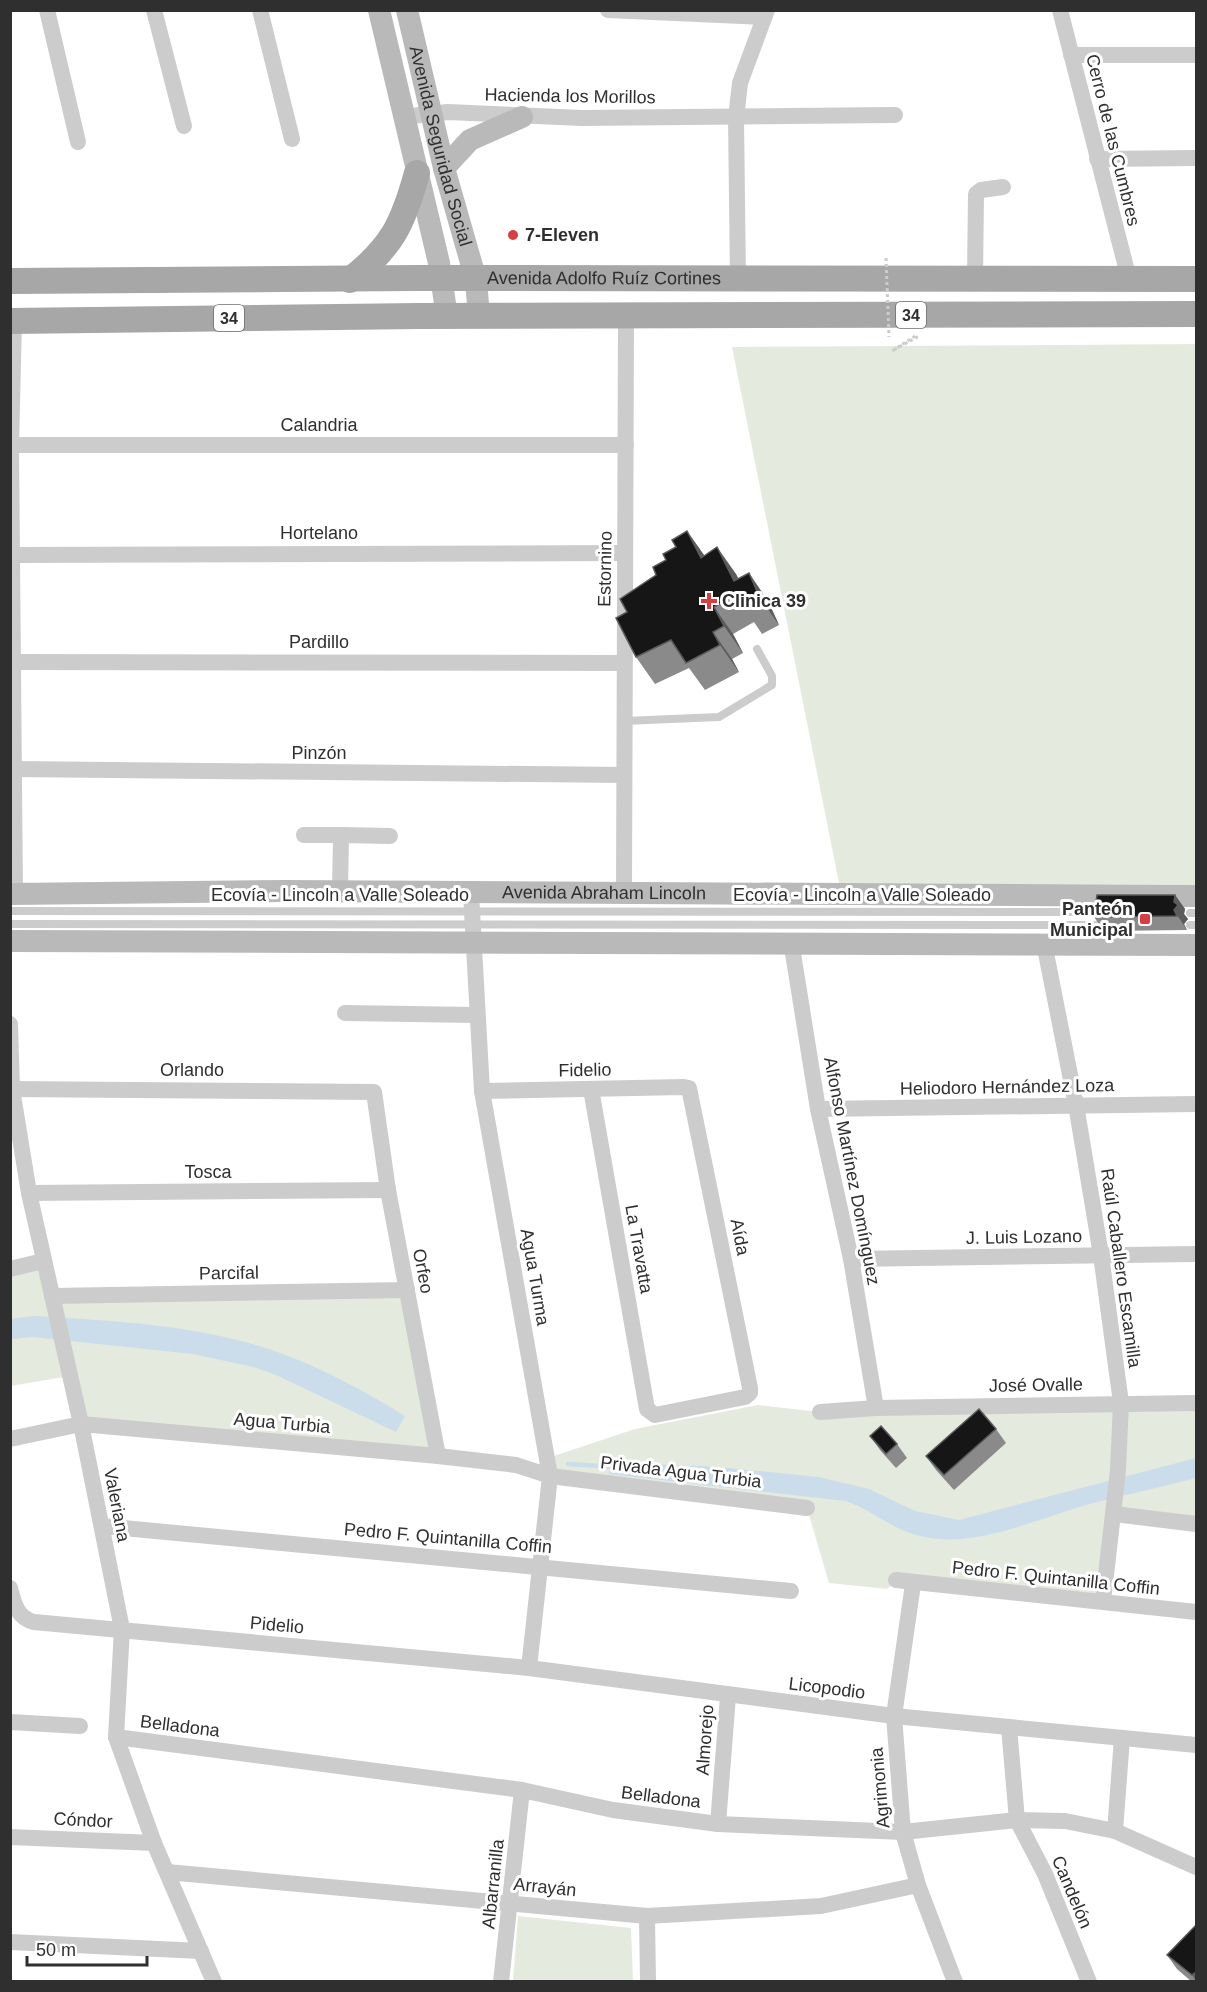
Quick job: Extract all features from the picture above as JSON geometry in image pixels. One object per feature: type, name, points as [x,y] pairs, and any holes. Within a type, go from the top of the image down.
[{"type":"main road","name":"Avenida Seguridad Social","points":[[379,10],[402,117],[442,278],[447,317]]},
{"type":"main road","name":"Avenida Seguridad Social","points":[[407,10],[430,114],[476,280],[479,316]]},
{"type":"main road","points":[[444,168],[470,140],[522,117]]},
{"type":"main road","points":[[350,280],[387,247],[409,201],[417,173]]},
{"type":"main road","name":"Avenida Adolfo Ruíz Cortines","points":[[10,281],[442,278],[476,280],[1197,279]]},
{"type":"main road","name":"Avenida Adolfo Ruíz Cortines","points":[[12,321],[479,316],[1197,314]]},
{"type":"main road","name":"Avenida Abraham Lincoln","points":[[12,899],[340,892],[472,918],[624,894],[1194,907]]},
{"type":"main road","points":[[10,941],[472,918],[790,941],[1044,943],[1194,932]]},
{"type":"street","points":[[47,10],[78,142]]},
{"type":"street","points":[[154,10],[184,126]]},
{"type":"street","points":[[260,10],[292,140]]},
{"type":"street","points":[[608,10],[766,14],[742,72],[736,118],[738,280]]},
{"type":"street","name":"Cerro de las Cumbres","points":[[1060,10],[1129,279]]},
{"type":"street","points":[[1071,55],[1197,55]]},
{"type":"street","name":"Hacienda los Morillos","points":[[402,117],[430,114],[736,118],[895,116]]},
{"type":"street","points":[[1097,159],[1197,158]]},
{"type":"street","points":[[975,278],[976,194],[981,190],[1003,187]]},
{"type":"street","name":"Estornino","points":[[624,894],[622,775],[626,316]]},
{"type":"street","points":[[12,321],[11,445],[15,769],[12,899]]},
{"type":"street","name":"Calandria","points":[[11,445],[626,446]]},
{"type":"street","name":"Hortelano","points":[[13,555],[625,553]]},
{"type":"street","name":"Pardillo","points":[[14,662],[624,663]]},
{"type":"street","name":"Pinzón","points":[[15,769],[622,775]]},
{"type":"street","points":[[304,835],[390,836]]},
{"type":"street","points":[[340,892],[341,835]]},
{"type":"street","name":"Agua Turma","points":[[472,918],[482,1091],[550,1476],[529,1668]]},
{"type":"street","name":"Alfonso Martínez Domínguez","points":[[790,941],[818,1109],[851,1259],[876,1408]]},
{"type":"street","name":"Raúl Caballero Escamilla","points":[[1044,943],[1076,1105],[1101,1255],[1121,1404],[1115,1508],[1103,1601]]},
{"type":"street","points":[[345,1013],[477,1015]]},
{"type":"street","name":"Valeriana","points":[[10,1024],[11,1089],[29,1193],[81,1424],[122,1629],[116,1737],[154,1843],[214,1982]]},
{"type":"street","name":"Fidelio","points":[[482,1091],[689,1088]]},
{"type":"street","name":"Aída","points":[[652,1414],[745,1397],[750,1393],[689,1088]]},
{"type":"street","name":"Orlando","points":[[11,1089],[374,1092]]},
{"type":"street","name":"La Travatta","points":[[591,1089],[646,1409],[652,1414]]},
{"type":"street","name":"Orfeo","points":[[374,1092],[388,1190],[438,1456]]},
{"type":"street","name":"Heliodoro Hernández Loza","points":[[818,1109],[1197,1104]]},
{"type":"street","name":"Tosca","points":[[29,1193],[388,1190]]},
{"type":"street","name":"J. Luis Lozano","points":[[851,1259],[1197,1254]]},
{"type":"street","points":[[10,1269],[43,1261]]},
{"type":"street","name":"Parcifal","points":[[52,1296],[407,1290]]},
{"type":"street","name":"José Ovalle","points":[[820,1412],[876,1408],[1197,1402]]},
{"type":"street","name":"Agua Turbia","points":[[10,1439],[81,1424],[438,1456],[516,1465],[550,1476]]},
{"type":"street","name":"Privada Agua Turbia","points":[[550,1476],[807,1508]]},
{"type":"street","points":[[1115,1508],[1197,1524]]},
{"type":"street","name":"Pedro F. Quintanilla Coffin","points":[[102,1526],[791,1591]]},
{"type":"street","name":"Pedro F. Quintanilla Coffin","points":[[904,1582],[1197,1612]]},
{"type":"street","name":"Agrimonia","points":[[904,1582],[894,1716],[903,1832],[918,1885],[955,1982]]},
{"type":"street","name":"Pidelio","points":[[10,1588],[14,1604],[22,1616],[34,1622],[529,1668]]},
{"type":"street","name":"Licopodio","points":[[529,1668],[728,1696],[894,1716],[1197,1745]]},
{"type":"street","name":"Almorejo","points":[[718,1824],[728,1696]]},
{"type":"street","points":[[10,1722],[80,1726]]},
{"type":"street","points":[[1009,1727],[1017,1820]]},
{"type":"street","name":"Belladona","points":[[116,1737],[522,1790],[613,1810],[718,1824],[903,1832],[1017,1820],[1065,1821],[1115,1831],[1197,1867]]},
{"type":"street","points":[[1115,1831],[1122,1738]]},
{"type":"street","name":"Albarranilla","points":[[501,1982],[512,1903],[522,1790]]},
{"type":"street","name":"Candelón","points":[[1017,1820],[1045,1874],[1089,1982]]},
{"type":"street","name":"Cóndor","points":[[10,1837],[154,1843]]},
{"type":"street","name":"Arrayán","points":[[167,1872],[647,1916],[820,1906],[918,1885]]},
{"type":"street","points":[[647,1916],[648,1982]]},
{"type":"street","points":[[10,1942],[201,1952]]},
{"type":"lane","points":[[624,721],[719,717],[772,685],[771,676],[757,649]]},
{"type":"lane","name":"Ecovía - Lincoln a Valle Soleado","points":[[12,899],[472,918],[1101,912]]},
{"type":"lane","points":[[10,924],[472,918],[1101,925]]},
{"type":"path","points":[[886,258],[889,337]]},
{"type":"shaded area","points":[[1196,344],[1196,885],[839,883],[732,347]]},
{"type":"shaded area","points":[[43,1261],[52,1296],[407,1290],[438,1456],[81,1424],[70,1376],[11,1386],[10,1269]]},
{"type":"shaded area","points":[[1196,1403],[1196,1524],[1114,1515],[1103,1601],[896,1581],[887,1589],[829,1583],[807,1508],[550,1476],[551,1457],[635,1429],[758,1405],[820,1412]]},
{"type":"shaded area","points":[[518,1916],[631,1928],[633,1981],[513,1981]]},
{"type":"water","points":[[34,1316],[160,1326],[253,1344],[330,1374],[405,1416],[396,1432],[276,1375],[253,1367],[193,1354],[33,1337],[11,1339],[10,1319]]},
{"type":"water","points":[[1196,1458],[1196,1478],[1094,1503],[1007,1530],[963,1539],[941,1539],[910,1533],[846,1501],[609,1474],[611,1462],[718,1467],[819,1477],[869,1489],[915,1511],[959,1520]]},
{"type":"building","points":[[687,531],[701,558],[717,547],[734,581],[749,573],[760,598],[743,607],[736,594],[714,607],[724,626],[713,632],[720,645],[686,663],[671,640],[636,657],[616,618],[627,612],[620,599],[656,575],[653,567],[666,560],[663,554],[676,547],[672,540]]},
{"type":"building","points":[[1097,895],[1175,895],[1174,902],[1178,905],[1174,910],[1177,916],[1094,917],[1097,910],[1091,905],[1096,902]]},
{"type":"building","points":[[979,1409],[996,1429],[944,1475],[926,1456]]},
{"type":"building","points":[[881,1426],[897,1444],[886,1454],[870,1436]]},
{"type":"building","points":[[1197,1924],[1197,1971],[1192,1975],[1167,1955]]},
{"type":"waterway","points":[[568,1464],[615,1467]]},
{"type":"place","name":"7-Eleven","points":[[513,235]]},
{"type":"place","name":"Clinica 39","points":[[709,601]]},
{"type":"place","name":"Panteón Municipal","points":[[1145,919]]}]
